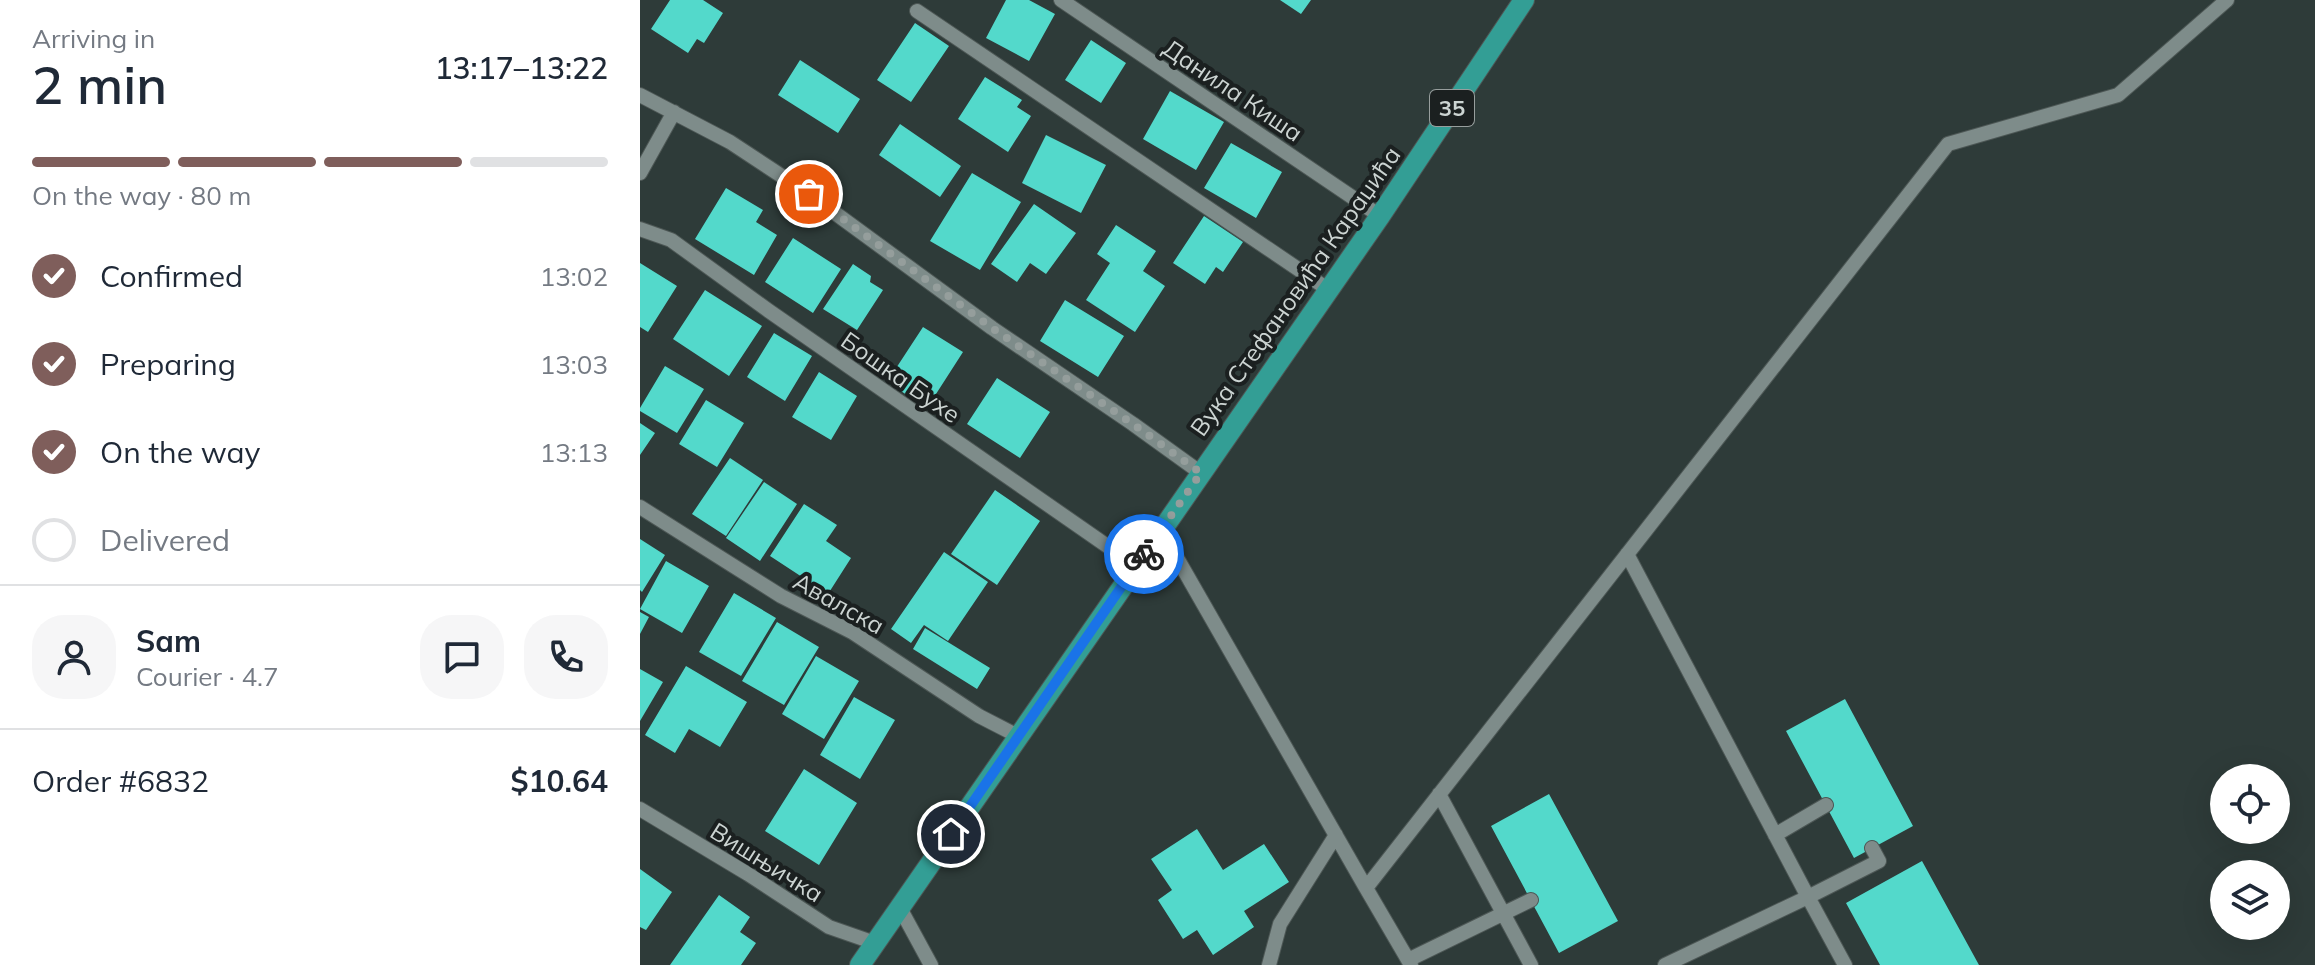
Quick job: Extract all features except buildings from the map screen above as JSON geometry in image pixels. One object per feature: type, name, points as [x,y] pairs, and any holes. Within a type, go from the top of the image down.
[{"type":"main road","name":"Вука Стефановића Караџића","points":[[860,965],[1380,216],[1524,0]]},
{"type":"street","name":"Данила Киша","points":[[1061,0],[1380,216]]},
{"type":"street","points":[[1366,888],[1948,144],[2118,95],[2227,0]]},
{"type":"street","points":[[917,11],[1329,290]]},
{"type":"street","points":[[640,95],[730,142],[809,194],[992,328],[1201,473]]},
{"type":"street","points":[[640,173],[674,112]]},
{"type":"street","name":"Бошка Бухе","points":[[640,229],[671,240],[1136,566]]},
{"type":"street","name":"Авалска","points":[[640,507],[781,596],[852,632],[979,716],[1018,736]]},
{"type":"street","points":[[1161,530],[1410,962],[1531,900]]},
{"type":"street","points":[[1627,554],[1845,965]]},
{"type":"street","points":[[1439,794],[1531,965]]},
{"type":"street","points":[[1775,835],[1826,805]]},
{"type":"street","name":"Вишњичка","points":[[640,809],[829,927],[875,943]]},
{"type":"street","points":[[1269,965],[1280,924],[1336,835]]},
{"type":"street","points":[[1665,965],[1879,861],[1872,848]]},
{"type":"street","points":[[900,908],[931,965]]},
{"type":"way so far","points":[[809,194],[992,328],[1201,473],[1144,554]]},
{"type":"route","points":[[951,834],[1144,554]]}]
